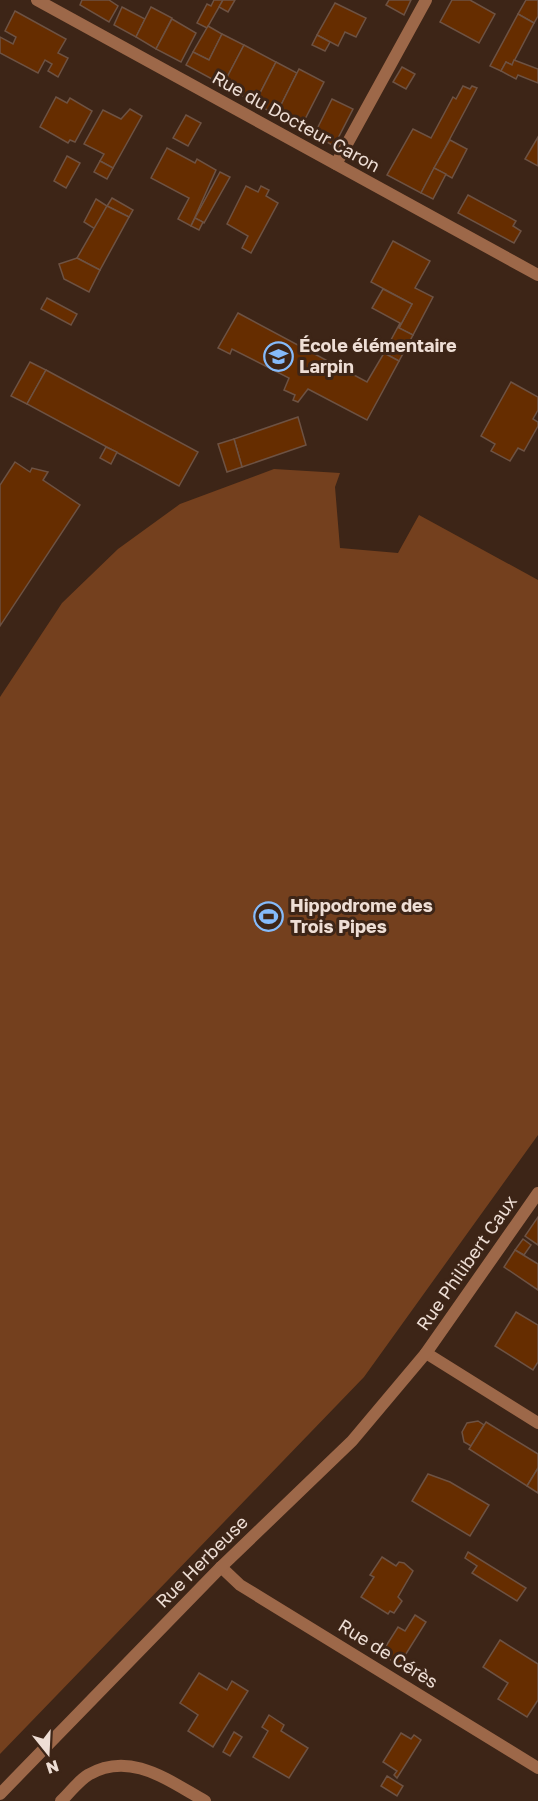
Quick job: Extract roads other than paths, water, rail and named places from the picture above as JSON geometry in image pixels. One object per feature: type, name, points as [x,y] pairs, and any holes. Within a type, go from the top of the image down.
[{"type":"street","name":"Rue du Docteur Caron","points":[[36,0],[538,275]]},
{"type":"street","points":[[336,164],[426,0]]},
{"type":"street","name":"Rue Philibert Caux","points":[[426,1353],[538,1193]]},
{"type":"street","points":[[426,1353],[538,1423]]},
{"type":"street","name":"Rue Herbeuse","points":[[0,1794],[221,1567],[352,1441],[426,1353]]},
{"type":"street","name":"Rue de Cérès","points":[[221,1567],[240,1584],[538,1767]]},
{"type":"street","points":[[61,1801],[87,1776],[105,1767],[130,1765],[149,1769],[205,1801]]},
{"type":"place","name":"École élémentaire Larpin","points":[[278,356]]},
{"type":"place","name":"Hippodrome des Trois Pipes","points":[[269,916]]}]
